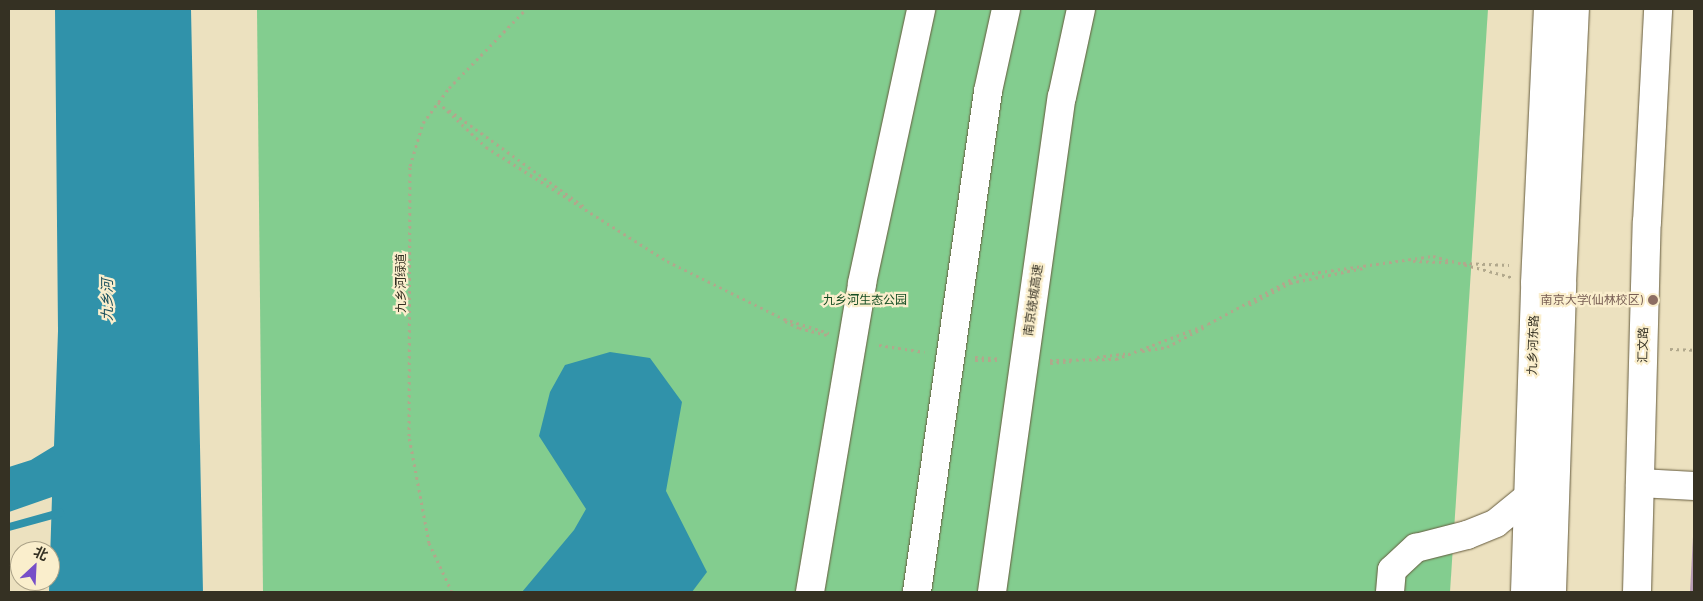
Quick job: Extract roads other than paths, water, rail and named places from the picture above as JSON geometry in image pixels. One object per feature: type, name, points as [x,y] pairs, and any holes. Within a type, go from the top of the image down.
[{"type":"main road","points":[[810,592],[862,283],[921,9]]},
{"type":"main road","points":[[917,592],[988,91],[1006,9]]},
{"type":"main road","name":"南京绕城高速","points":[[992,592],[1062,97],[1081,9]]},
{"type":"main road","name":"九乡河东路","points":[[1524,592],[1535,284],[1548,9]]},
{"type":"main road","points":[[1552,592],[1562,274],[1575,9]]},
{"type":"main road","name":"汇文路","points":[[1637,592],[1647,222],[1658,9]]},
{"type":"main road","points":[[1640,483],[1694,486]]},
{"type":"main road","points":[[1390,592],[1392,570],[1416,548],[1467,534],[1496,523],[1528,496]]},
{"type":"water","name":"九乡河","points":[[55,9],[191,9],[203,592],[49,592],[60,591],[60,541],[51,541],[52,497],[9,512],[9,467],[31,460],[54,446],[58,331]]},
{"type":"water","points":[[610,352],[650,358],[682,402],[666,491],[707,572],[692,592],[522,592],[574,530],[586,509],[539,436],[550,392],[565,365]]},
{"type":"waterway","points":[[9,527],[60,513]]},
{"type":"place","name":"南京大学(仙林校区)","points":[[1653,300]]},
{"type":"park label","name":"九乡河生态公园","points":[[865,300]]}]
